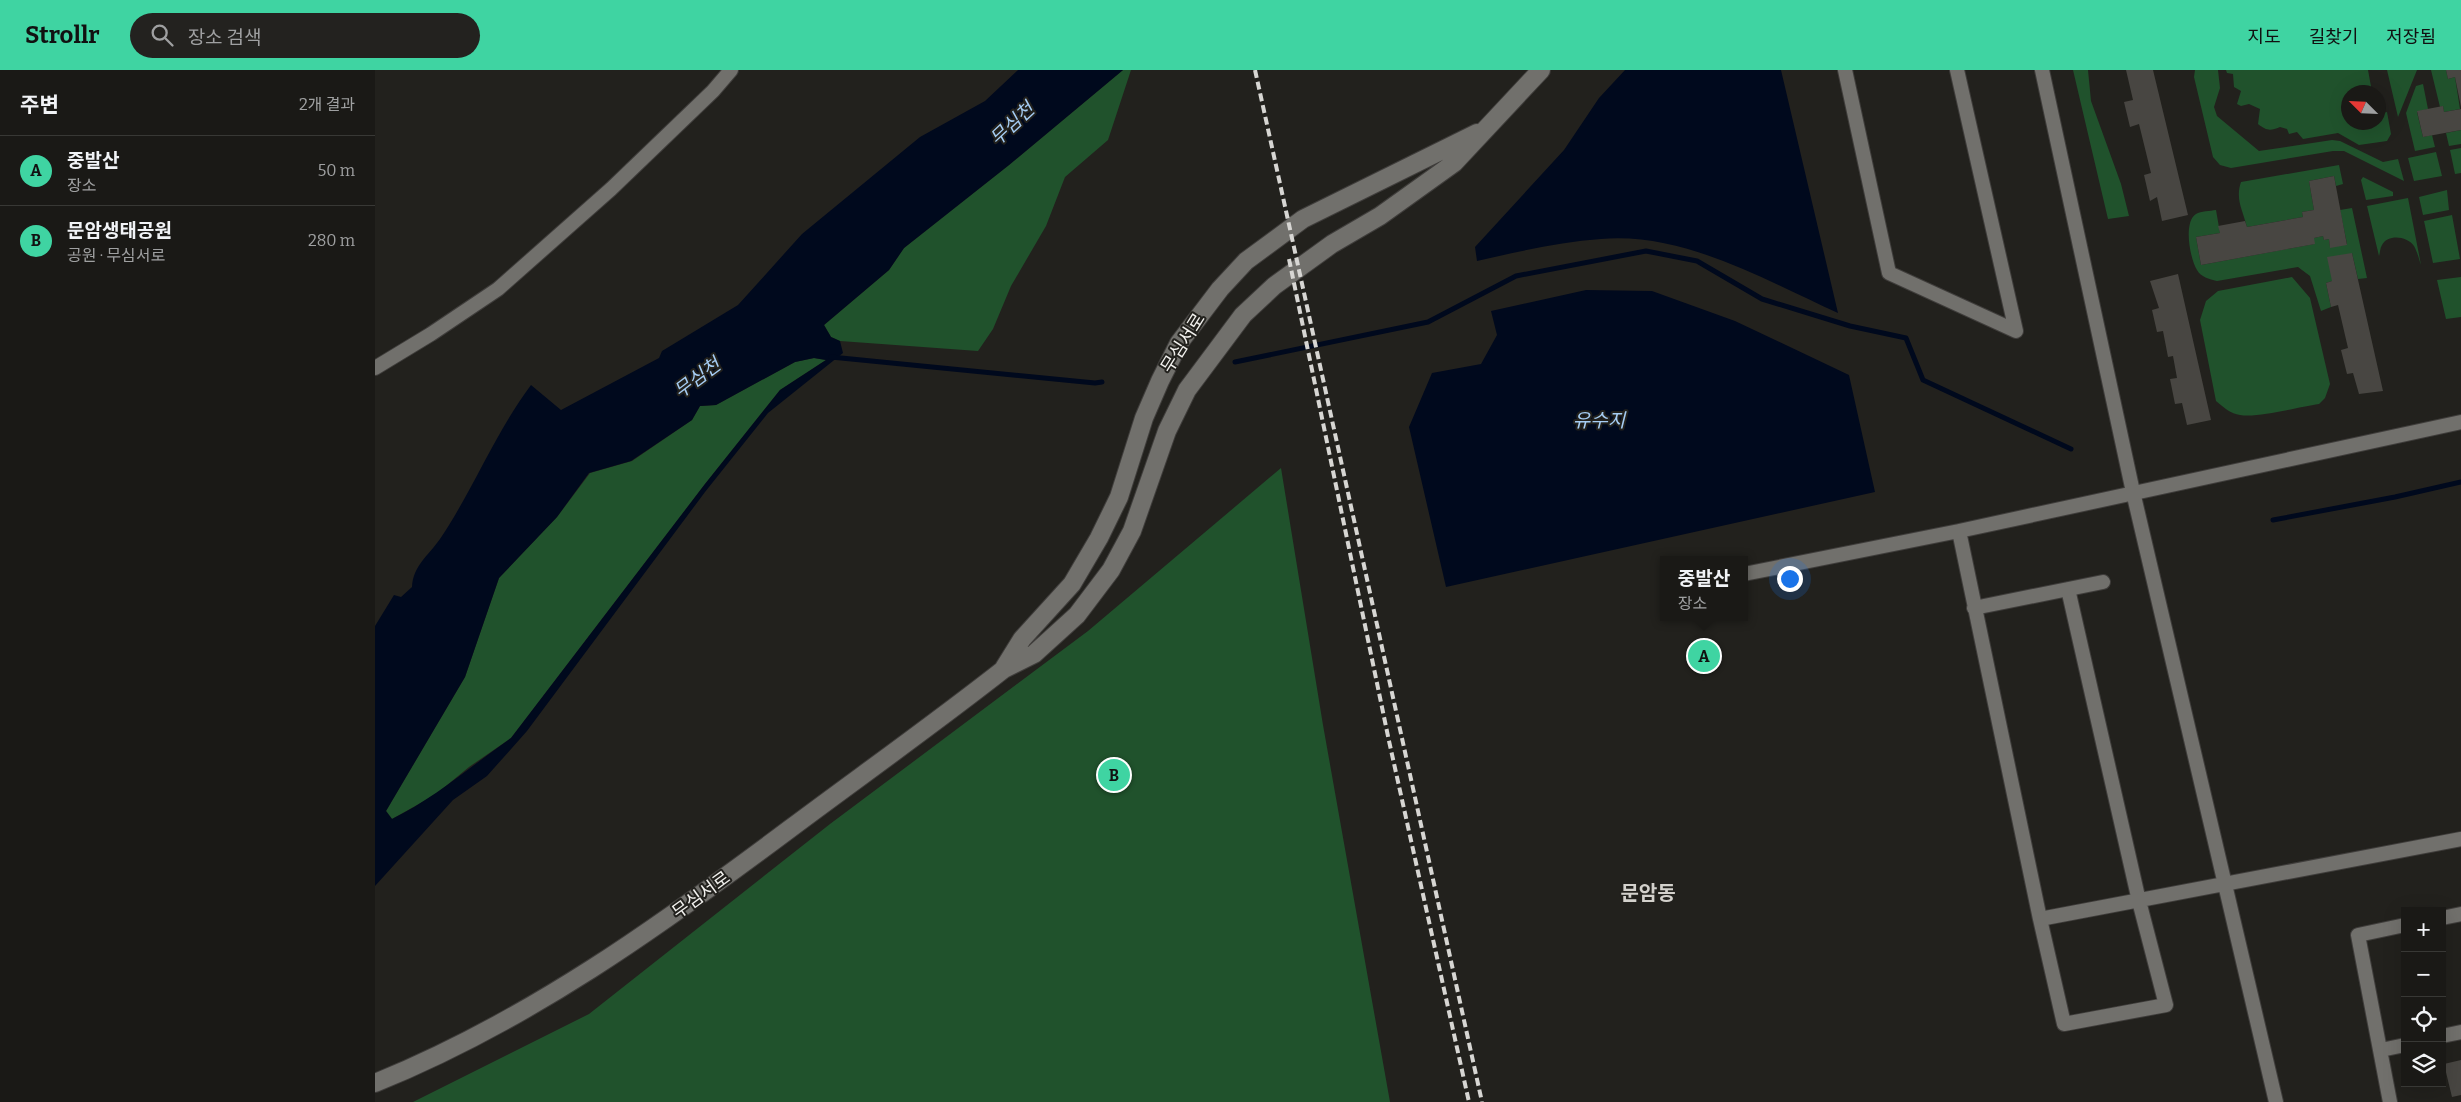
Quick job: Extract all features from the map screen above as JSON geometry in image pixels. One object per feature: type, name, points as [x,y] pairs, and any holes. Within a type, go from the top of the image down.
[{"type":"street","points":[[375,368],[498,288],[611,189],[713,91],[731,70]]},
{"type":"street","name":"무심서로","points":[[375,1083],[436,1057],[575,981],[677,913],[1004,669],[1034,654],[1077,615],[1111,570],[1132,531],[1167,431],[1187,390],[1243,314],[1274,286],[1332,244],[1380,216],[1454,163],[1541,70]]},
{"type":"street","points":[[1845,70],[1889,273],[2017,331],[1957,70]]},
{"type":"street","points":[[2042,70],[2133,492],[2227,884],[2276,1102]]},
{"type":"street","name":"무심서로","points":[[1004,669],[1022,639],[1072,584],[1099,538],[1119,497],[1144,418],[1160,381],[1179,343],[1220,289],[1246,261],[1303,219],[1483,130]]},
{"type":"street","points":[[1748,573],[1959,531],[2461,422]]},
{"type":"street","points":[[1959,531],[2039,919],[2064,1024],[2166,1005],[2139,901],[2068,589]]},
{"type":"street","points":[[1974,608],[2103,582]]},
{"type":"street","points":[[2039,919],[2461,839]]},
{"type":"street","points":[[2446,917],[2461,914]]},
{"type":"street","points":[[2390,1102],[2358,935],[2401,926]]},
{"type":"street","points":[[2446,1035],[2461,1032]]},
{"type":"street","points":[[2381,1050],[2401,1045]]},
{"type":"green space","points":[[1123,70],[1131,70],[1108,140],[1065,177],[1046,226],[1011,286],[993,329],[978,351],[840,341],[831,337],[824,325],[889,270],[904,248],[1009,165]]},
{"type":"green space","points":[[2073,70],[2088,70],[2091,101],[2121,184],[2129,216],[2108,219]]},
{"type":"green space","points":[[2195,70],[2218,70],[2220,88],[2214,107],[2217,116],[2259,151],[2332,140],[2340,141],[2383,162],[2398,159],[2404,181],[2344,151],[2333,151],[2231,168],[2220,165],[2213,157],[2194,77]]},
{"type":"green space","points":[[2226,70],[2368,70],[2371,85],[2341,85],[2341,130],[2386,130],[2387,112],[2391,134],[2387,141],[2359,145],[2338,133],[2303,139],[2297,132],[2289,134],[2287,129],[2280,127],[2271,130],[2266,129],[2258,124],[2260,109],[2249,104],[2241,106],[2237,104],[2241,91],[2234,87],[2233,74],[2227,73]]},
{"type":"green space","points":[[2387,70],[2417,70],[2398,117]]},
{"type":"green space","points":[[2431,70],[2446,70],[2448,79],[2455,77],[2460,109],[2444,112],[2443,106],[2440,107]]},
{"type":"green space","points":[[2423,84],[2428,109],[2417,112],[2423,137],[2432,135],[2435,147],[2415,151],[2406,113],[2416,86]]},
{"type":"green space","points":[[2461,130],[2461,144],[2449,146],[2446,133]]},
{"type":"green space","points":[[2461,148],[2461,173],[2455,174],[2450,150]]},
{"type":"green space","points":[[2436,152],[2442,176],[2414,181],[2408,158]]},
{"type":"green space","points":[[2339,165],[2343,184],[2336,186],[2334,176],[2309,181],[2314,210],[2302,212],[2303,217],[2247,227],[2239,199],[2241,182]]},
{"type":"green space","points":[[2363,177],[2393,192],[2393,196],[2366,200],[2361,180]]},
{"type":"green space","points":[[2447,190],[2449,210],[2423,215],[2419,197]]},
{"type":"green space","points":[[2408,198],[2421,265],[2414,246],[2402,238],[2393,238],[2385,241],[2381,246],[2379,256],[2367,206]]},
{"type":"green space","points":[[2352,208],[2367,278],[2358,279],[2352,253],[2332,281],[2326,283],[2331,307],[2321,311],[2310,276],[2298,267],[2217,281],[2201,274],[2194,265],[2190,250],[2189,232],[2192,218],[2198,213],[2216,210],[2220,233],[2196,237],[2201,265],[2314,244],[2314,238],[2323,236],[2324,240],[2329,239],[2330,247],[2347,244],[2340,210]]},
{"type":"green space","points":[[2452,215],[2460,259],[2433,263],[2424,221]]},
{"type":"green space","points":[[2292,277],[2310,298],[2330,384],[2325,398],[2319,404],[2268,414],[2248,416],[2233,413],[2216,401],[2200,320],[2206,301],[2218,291]]},
{"type":"green space","points":[[2461,277],[2461,317],[2446,319],[2437,280]]},
{"type":"green space","points":[[814,358],[826,360],[780,390],[705,484],[511,738],[469,767],[435,795],[392,819],[386,811],[465,677],[499,578],[557,517],[590,473],[632,461],[692,420],[700,406],[716,405],[795,362]]},
{"type":"green space","points":[[1281,468],[1323,725],[1390,1102],[413,1102],[589,1014],[830,824],[1088,631]]},
{"type":"water","name":"무심천","points":[[1018,70],[1123,70],[1009,165],[904,248],[889,270],[824,325],[831,337],[840,341],[843,353],[768,413],[705,492],[527,731],[487,776],[453,800],[375,886],[375,626],[394,595],[401,597],[412,587],[418,567],[452,520],[506,422],[531,385],[561,410],[659,358],[662,351],[738,305],[802,234],[920,137],[985,101]],"holes":[[[814,358],[826,360],[780,390],[705,484],[511,738],[438,791],[392,819],[386,811],[465,677],[499,578],[557,517],[589,473],[631,461],[692,420],[700,406],[716,405],[795,362]]]},
{"type":"water","points":[[1625,70],[1781,70],[1838,313],[1723,261],[1663,243],[1632,239],[1585,240],[1477,261],[1475,247],[1564,150],[1599,98]]},
{"type":"water","name":"유수지","points":[[1586,290],[1652,291],[1735,321],[1849,375],[1875,492],[1446,587],[1409,427],[1432,373],[1481,364],[1497,335],[1491,311]]},
{"type":"building","points":[[2126,70],[2153,70],[2188,215],[2162,221],[2157,197],[2150,201],[2144,175],[2151,173],[2139,124],[2130,127],[2124,102],[2133,100]]},
{"type":"building","points":[[2446,70],[2461,70],[2461,107],[2455,77],[2448,79]]},
{"type":"building","points":[[2443,106],[2444,112],[2461,109],[2461,130],[2423,137],[2417,111]]},
{"type":"building","points":[[2334,176],[2347,245],[2330,248],[2329,239],[2324,240],[2323,236],[2314,238],[2315,244],[2201,265],[2196,237],[2220,233],[2218,226],[2245,221],[2247,227],[2303,217],[2302,212],[2314,210],[2309,181]]},
{"type":"building","points":[[2352,253],[2383,391],[2359,394],[2353,373],[2347,374],[2341,350],[2348,348],[2338,305],[2331,307],[2326,283],[2332,281],[2327,257]]},
{"type":"building","points":[[2178,274],[2211,420],[2187,425],[2182,403],[2175,404],[2170,379],[2177,378],[2173,356],[2168,357],[2163,331],[2157,332],[2152,310],[2159,308],[2150,281]]},
{"type":"building","points":[[2461,1060],[2461,1095],[2452,1097],[2446,1072],[2446,1064]]},
{"type":"waterway","points":[[1235,362],[1428,322],[1516,276],[1646,251],[1697,261],[1762,299],[1850,326],[1906,338],[1923,380],[2071,449]]},
{"type":"waterway","points":[[831,357],[1095,383],[1102,382]]},
{"type":"waterway","points":[[2273,520],[2395,497],[2461,482]]},
{"type":"railway","points":[[1255,70],[1482,1102]]},
{"type":"railway","points":[[1289,259],[1389,741],[1469,1102]]},
{"type":"place","name":"중발산","points":[[1704,656]]},
{"type":"place","name":"문암생태공원","points":[[1114,775]]},
{"type":"district","name":"문암동","points":[[1648,893]]}]
